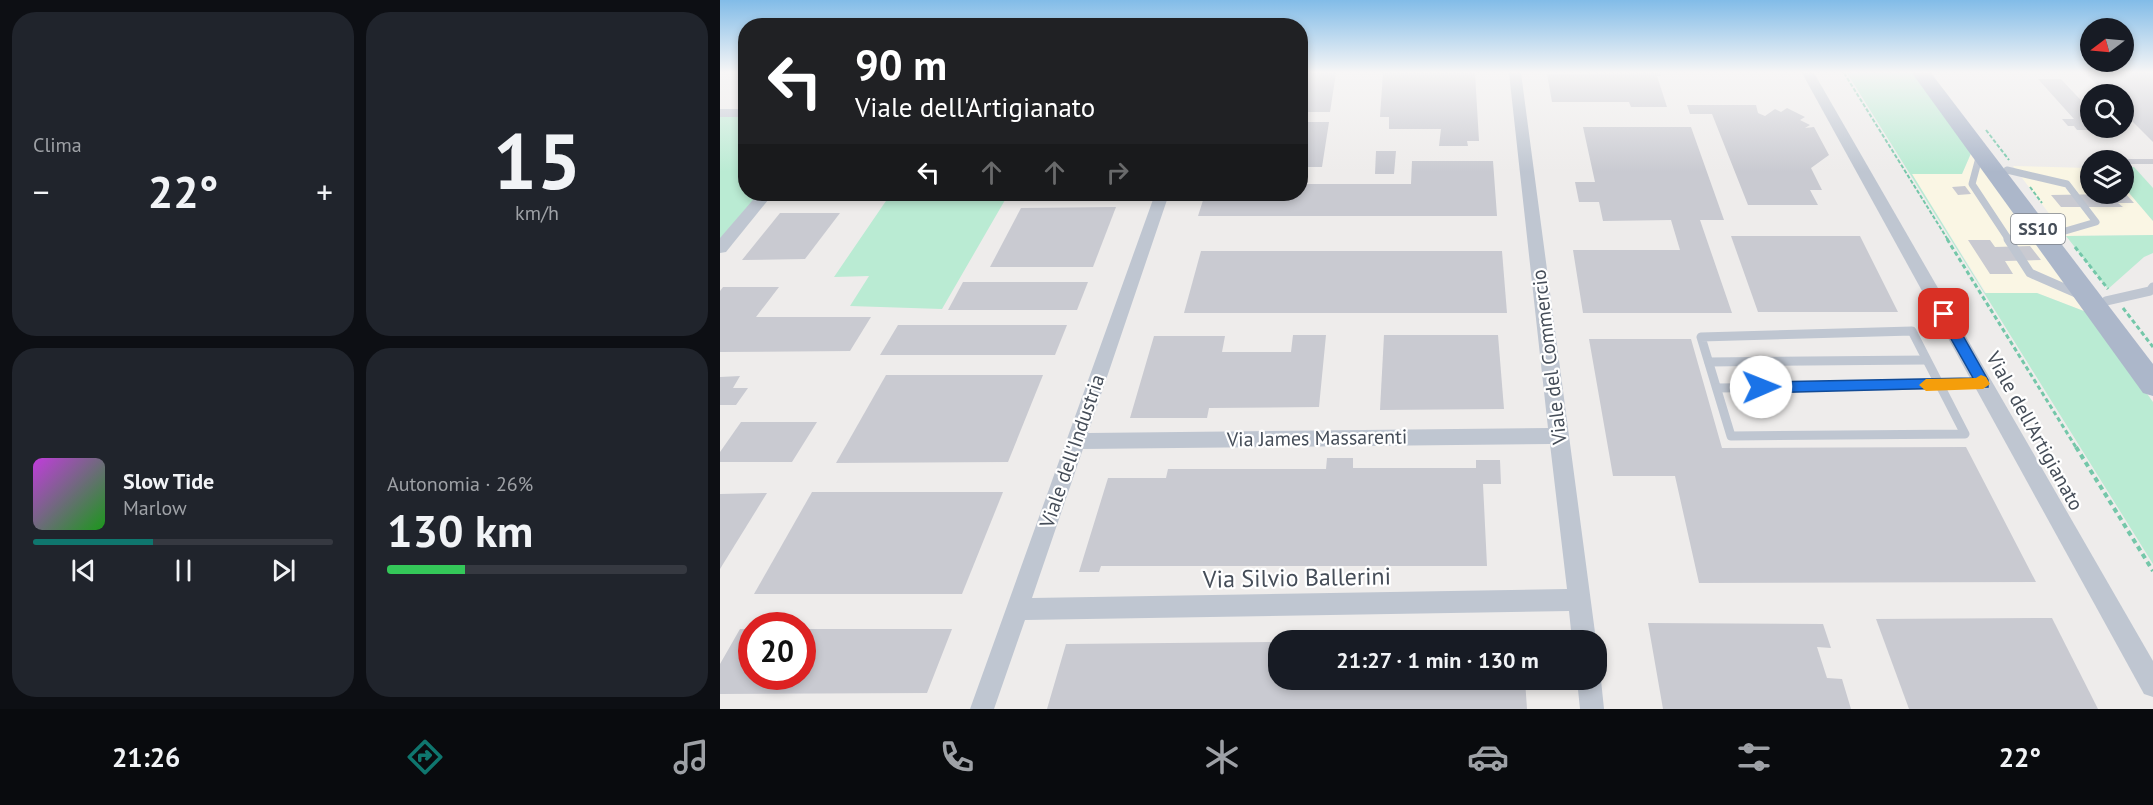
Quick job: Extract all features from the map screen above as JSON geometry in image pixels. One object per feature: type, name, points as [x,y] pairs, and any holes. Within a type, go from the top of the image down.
[{"type":"main road","name":"SS10","points":[[1947,106],[1981,152],[2104,299],[2153,363]]},
{"type":"main road","name":"SS10","points":[[1960,106],[2059,232],[2104,299],[2153,386]]},
{"type":"street","name":"Viale del Commercio","points":[[1519,106],[1583,630]]},
{"type":"street","name":"Viale dell'Artigianato","points":[[1827,106],[2153,685]]},
{"type":"street","points":[[720,113],[738,113]]},
{"type":"street","points":[[720,248],[760,201]]},
{"type":"street","name":"Viale dell'Industria","points":[[982,709],[1160,201]]},
{"type":"street","name":"Via James Massarenti","points":[[1075,441],[1559,436]]},
{"type":"street","name":"Via Silvio Ballerini","points":[[1016,609],[1579,600]]},
{"type":"street","points":[[1590,690],[1592,709]]},
{"type":"lane","points":[[1981,152],[1972,184],[2030,273],[2104,299],[2150,291],[2153,287]]},
{"type":"lane","points":[[2013,172],[2067,184],[2096,222],[2059,232]]},
{"type":"lane","points":[[1912,331],[1926,360],[1965,434],[1731,436],[1701,337],[1912,331]]},
{"type":"lane","points":[[1709,362],[1926,360]]},
{"type":"lane","points":[[1717,388],[1983,384]]},
{"type":"path","points":[[1865,106],[2153,571]]},
{"type":"path","points":[[1984,128],[2013,172],[2044,207]]},
{"type":"path","points":[[2059,232],[2104,299],[2153,347]]},
{"type":"shaded area","points":[[1972,151],[2089,313],[2037,293],[1986,293],[1912,174],[1962,174]]},
{"type":"shaded area","points":[[2013,166],[2080,168],[2080,204],[2134,204],[2134,199],[2153,221],[2153,235],[2066,236]]},
{"type":"green space","points":[[1868,106],[1940,106],[1972,151],[1962,174],[1912,174],[1985,293],[2037,293],[2089,313],[2153,402],[2153,564]]},
{"type":"green space","points":[[738,113],[738,201],[761,201],[720,248],[720,114]]},
{"type":"green space","points":[[2134,167],[2153,188],[2153,221],[2134,199]]},
{"type":"green space","points":[[886,201],[1004,201],[942,309],[850,306],[869,276],[834,277]]},
{"type":"green space","points":[[2153,235],[2153,253],[2144,257],[2108,289],[2066,236]]},
{"type":"building","points":[[1308,106],[1331,106],[1330,112],[1308,112]]},
{"type":"building","points":[[1381,106],[1477,106],[1479,141],[1467,141],[1468,146],[1439,146],[1441,129],[1389,129],[1389,117],[1380,117]]},
{"type":"building","points":[[1631,106],[1667,107],[1631,107]]},
{"type":"building","points":[[1687,106],[1756,106],[1758,113],[1765,116],[1775,109],[1781,112],[1787,108],[1805,117],[1800,120],[1810,125],[1805,128],[1814,127],[1829,155],[1811,168],[1822,190],[1810,190],[1818,205],[1748,205],[1712,114],[1690,114]]},
{"type":"building","points":[[2062,106],[2080,106],[2080,130],[2074,126],[2068,126],[2062,119],[2074,119]]},
{"type":"building","points":[[2134,106],[2153,106],[2153,142],[2134,123]]},
{"type":"building","points":[[1308,122],[1329,122],[1322,167],[1308,167]]},
{"type":"building","points":[[1583,127],[1691,127],[1724,220],[1700,220],[1732,313],[1583,313],[1573,250],[1680,250],[1671,220],[1603,221],[1599,202],[1579,202],[1575,182],[1595,182]]},
{"type":"building","points":[[1376,151],[1396,151],[1394,174],[1375,174]]},
{"type":"building","points":[[2134,159],[2153,159],[2153,164],[2134,164]]},
{"type":"building","points":[[1412,161],[1493,161],[1497,216],[1198,216],[1203,201],[1308,201],[1308,184],[1411,184]]},
{"type":"building","points":[[1965,186],[1971,194],[1958,195],[1952,187]]},
{"type":"building","points":[[2051,195],[2080,195],[2080,204],[2119,204],[2123,207],[2061,207]]},
{"type":"building","points":[[1116,207],[1093,267],[990,267],[1021,208]]},
{"type":"building","points":[[780,213],[840,213],[805,259],[742,260]]},
{"type":"building","points":[[1731,236],[1860,236],[1898,312],[1758,312]]},
{"type":"building","points":[[1968,240],[1990,240],[1995,247],[2030,246],[2041,260],[2005,261],[2013,274],[1990,274]]},
{"type":"building","points":[[1201,251],[1502,251],[1507,313],[1184,313]]},
{"type":"building","points":[[963,282],[1088,282],[1077,310],[948,310]]},
{"type":"building","points":[[723,287],[779,287],[756,317],[871,317],[850,351],[720,352],[720,291]]},
{"type":"building","points":[[898,325],[1067,325],[1055,355],[880,355]]},
{"type":"building","points":[[1293,335],[1326,335],[1319,407],[1209,408],[1207,418],[1130,418],[1154,336],[1225,336],[1222,352],[1291,352]]},
{"type":"building","points":[[1384,335],[1498,335],[1504,409],[1380,410]]},
{"type":"building","points":[[1589,339],[1691,339],[1722,448],[1966,447],[2036,582],[1699,583],[1675,476],[1613,476]]},
{"type":"building","points":[[886,375],[1043,375],[1008,462],[836,463]]},
{"type":"building","points":[[740,376],[733,388],[748,388],[736,405],[720,405],[720,377]]},
{"type":"building","points":[[741,422],[817,422],[792,462],[720,462],[720,452]]},
{"type":"building","points":[[1327,458],[1353,458],[1353,468],[1476,468],[1476,460],[1500,460],[1501,484],[1483,484],[1487,566],[1101,566],[1099,572],[1079,572],[1108,478],[1166,478],[1168,469],[1326,469]]},
{"type":"building","points":[[812,492],[1003,492],[962,594],[754,594]]},
{"type":"building","points":[[767,493],[720,569],[720,494]]},
{"type":"building","points":[[2052,618],[2098,709],[1909,709],[1876,619]]},
{"type":"building","points":[[1648,623],[1823,624],[1831,648],[1817,647],[1827,678],[1842,679],[1851,709],[1663,709]]},
{"type":"building","points":[[816,629],[952,629],[927,693],[720,694],[720,664],[738,632],[738,690],[816,690]]},
{"type":"building","points":[[1268,642],[1268,690],[1526,690],[1527,709],[1047,709],[1066,644]]},
{"type":"slow traffic","points":[[1926,385],[1983,384],[1981,381]]},
{"type":"route","points":[[1761,387],[1983,384],[1944,314]]}]
